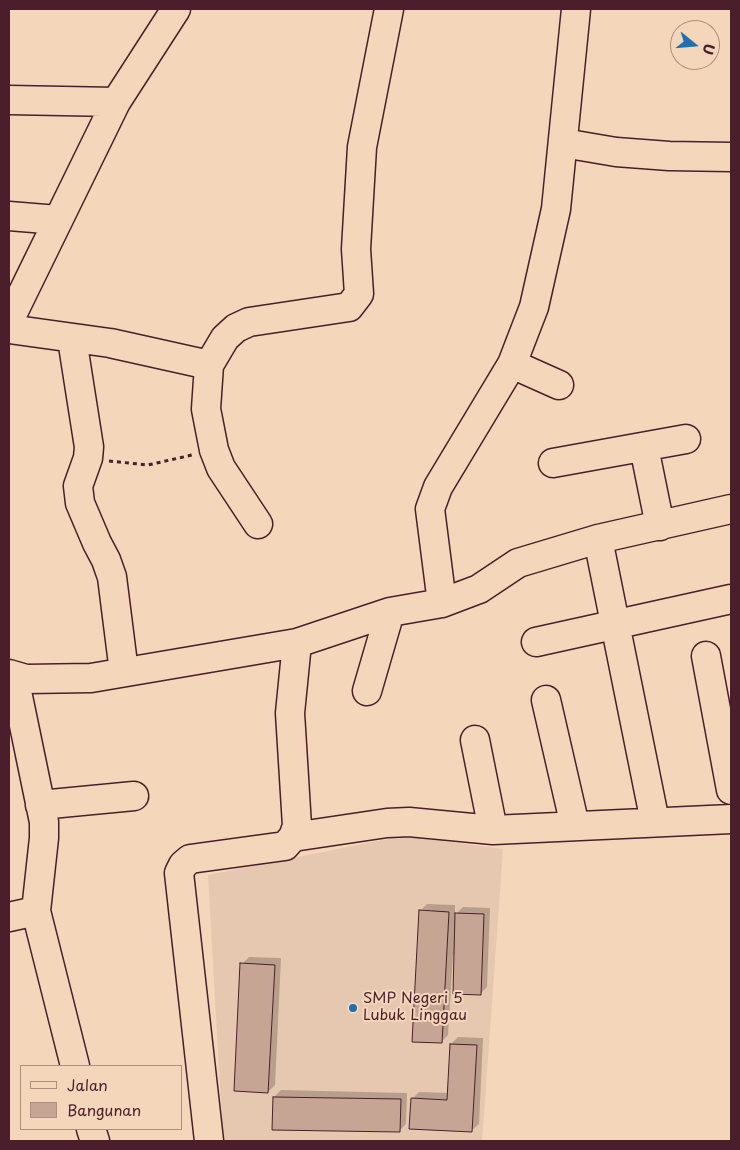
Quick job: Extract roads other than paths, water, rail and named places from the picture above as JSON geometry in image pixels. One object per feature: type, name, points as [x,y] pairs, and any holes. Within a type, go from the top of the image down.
[{"type":"street","points":[[9,321],[116,102],[176,9]]},
{"type":"street","points":[[258,524],[221,468],[214,450],[206,409],[209,365],[226,338],[236,328],[249,322],[349,307],[359,294],[356,249],[362,147],[389,9]]},
{"type":"street","points":[[442,603],[430,509],[438,487],[512,364],[534,307],[556,209],[576,9]]},
{"type":"street","points":[[9,100],[116,102]]},
{"type":"street","points":[[563,143],[616,152],[669,156],[731,157]]},
{"type":"street","points":[[9,216],[58,220]]},
{"type":"street","points":[[9,329],[110,343],[209,365]]},
{"type":"street","points":[[72,338],[89,447],[88,458],[78,486],[80,503],[112,577],[124,672]]},
{"type":"street","points":[[512,364],[559,385]]},
{"type":"street","points":[[553,463],[686,439]]},
{"type":"street","points":[[644,447],[660,526]]},
{"type":"street","points":[[75,1065],[36,911],[44,822],[11,676],[26,679],[91,678],[297,642],[390,612],[442,603],[479,589],[518,563],[598,539],[731,509]]},
{"type":"street","points":[[598,539],[656,822]]},
{"type":"street","points":[[536,642],[731,599]]},
{"type":"street","points":[[367,691],[390,612]]},
{"type":"street","points":[[209,1141],[179,873],[183,865],[190,860],[285,846],[293,837],[297,826],[290,713],[297,642]]},
{"type":"street","points":[[706,656],[726,731],[731,790]]},
{"type":"street","points":[[546,700],[575,826]]},
{"type":"street","points":[[475,740],[493,830]]},
{"type":"street","points":[[40,805],[134,796]]},
{"type":"street","points":[[293,837],[387,823],[410,822],[493,830],[731,819]]},
{"type":"street","points":[[9,917],[36,911]]},
{"type":"place","name":"SMP Negeri 5 Lubuk Linggau","points":[[353,1008]]}]
